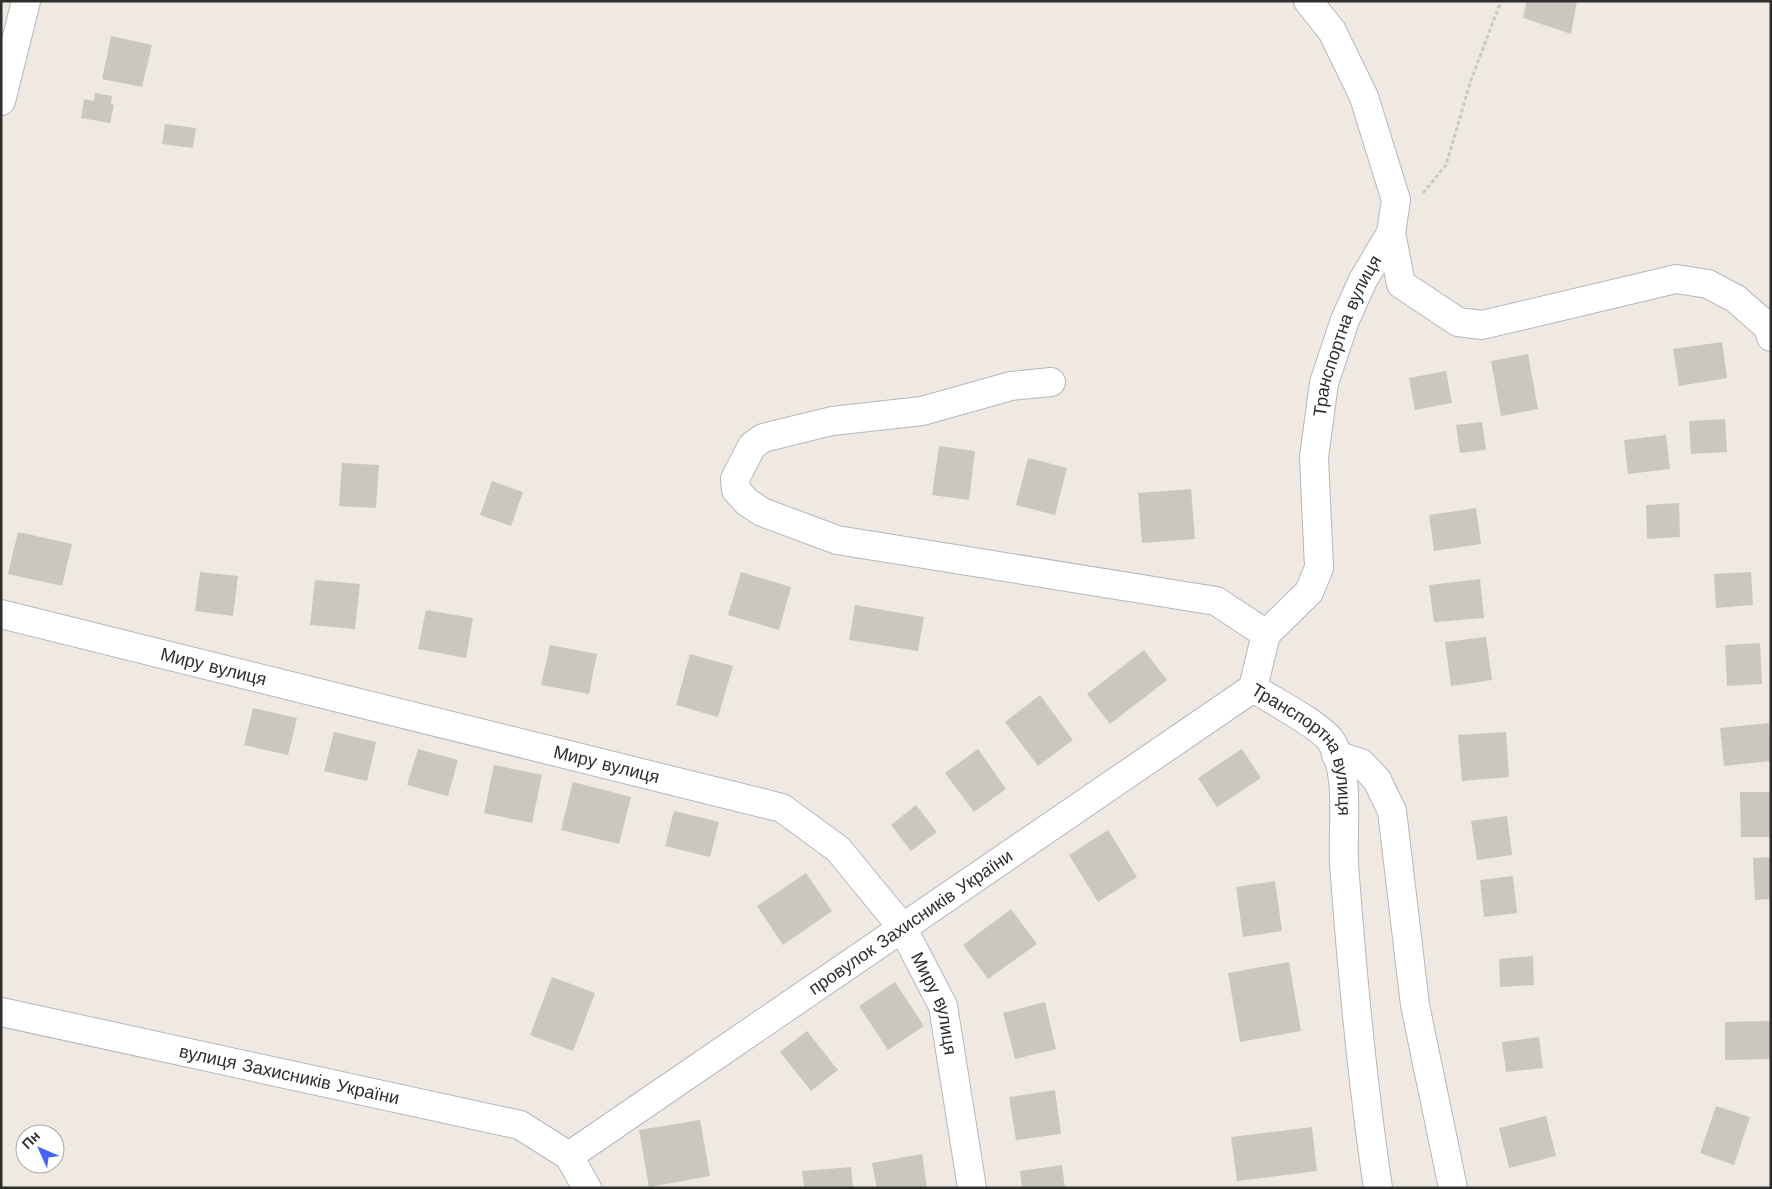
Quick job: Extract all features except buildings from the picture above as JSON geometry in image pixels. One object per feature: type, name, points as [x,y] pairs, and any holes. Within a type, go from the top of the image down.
[{"type":"street","points":[[1,101],[26,1]]},
{"type":"street","points":[[1308,1],[1332,31],[1364,97],[1396,200],[1391,233],[1400,284],[1458,322],[1482,325],[1676,279],[1708,284],[1736,299],[1768,328],[1771,337]]},
{"type":"street","name":"Транспортна вулиця","points":[[1378,1188],[1368,1119],[1344,862],[1342,772],[1330,741],[1300,717],[1252,688],[1266,634],[1309,592],[1319,568],[1314,457],[1324,383],[1345,320],[1363,280],[1391,233]]},
{"type":"street","points":[[1051,382],[1011,386],[922,411],[832,421],[763,438],[752,446],[736,479],[736,490],[747,502],[762,512],[837,540],[1216,601],[1266,634]]},
{"type":"street","name":"Миру вулиця","points":[[1,614],[782,808],[838,849],[902,927],[943,1006],[972,1188]]},
{"type":"street","name":"провулок Захисників України","points":[[569,1156],[1252,688]]},
{"type":"street","points":[[1336,755],[1361,762],[1377,780],[1392,812],[1415,1005],[1453,1188]]},
{"type":"street","name":"вулиця Захисників України","points":[[1,1012],[520,1125],[569,1156]]},
{"type":"street","points":[[569,1156],[587,1188]]},
{"type":"path","points":[[1422,195],[1446,165],[1471,80],[1501,1]]}]
